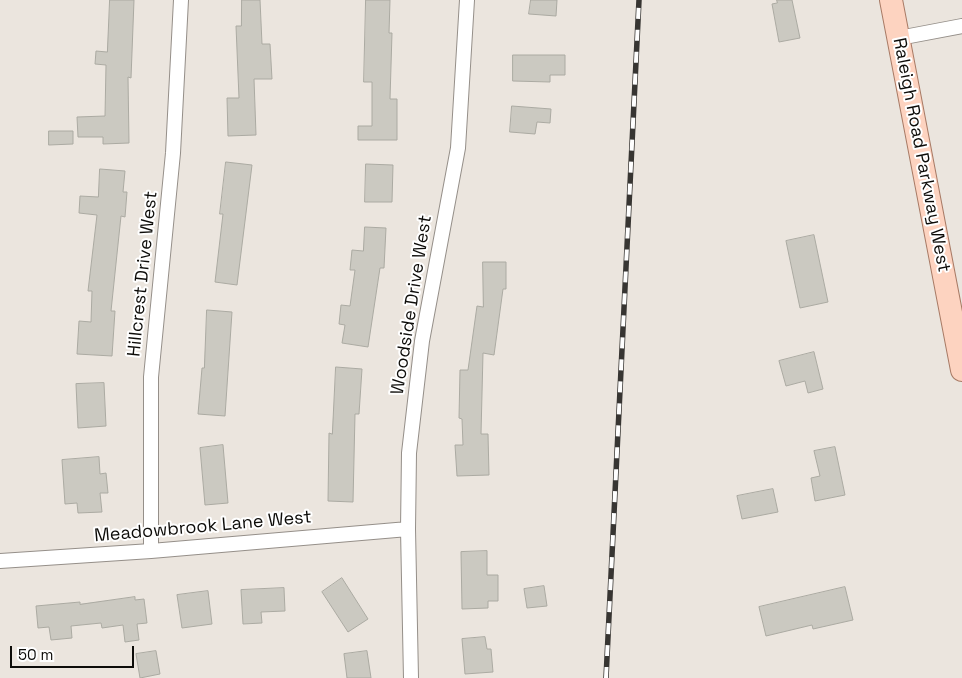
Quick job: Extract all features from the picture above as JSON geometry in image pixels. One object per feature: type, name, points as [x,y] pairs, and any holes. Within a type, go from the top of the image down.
[{"type":"main road","name":"Raleigh Road Parkway West","points":[[891,0],[962,370]]},
{"type":"street","name":"Hillcrest Drive West","points":[[151,551],[151,377],[173,153],[181,0]]},
{"type":"street","name":"Woodside Drive West","points":[[412,678],[408,529],[409,453],[422,341],[458,148],[467,0]]},
{"type":"street","points":[[899,38],[962,26]]},
{"type":"street","name":"Meadowbrook Lane West","points":[[0,562],[408,529]]},
{"type":"building","points":[[110,0],[134,0],[131,78],[128,77],[129,143],[103,144],[103,137],[78,137],[77,117],[105,116],[106,65],[95,64],[96,51],[107,52]]},
{"type":"building","points":[[242,0],[260,0],[262,44],[270,44],[272,79],[254,79],[256,135],[228,136],[227,98],[239,98],[236,26],[241,26]]},
{"type":"building","points":[[366,0],[390,0],[389,33],[392,33],[390,99],[397,99],[397,140],[358,140],[358,126],[372,126],[372,82],[364,82]]},
{"type":"building","points":[[531,0],[557,0],[556,16],[529,14]]},
{"type":"building","points":[[777,0],[792,0],[800,38],[779,42],[772,4],[777,3]]},
{"type":"building","points":[[513,55],[565,55],[565,75],[550,75],[550,82],[513,81]]},
{"type":"building","points":[[512,106],[551,109],[550,123],[537,122],[535,134],[510,132]]},
{"type":"building","points":[[49,131],[73,131],[73,144],[49,145]]},
{"type":"building","points":[[226,162],[252,165],[237,285],[215,282],[223,214],[220,214]]},
{"type":"building","points":[[366,164],[393,165],[392,202],[365,202]]},
{"type":"building","points":[[100,169],[125,171],[123,192],[127,192],[125,217],[121,216],[111,311],[115,311],[112,356],[77,354],[79,321],[91,322],[92,291],[88,291],[97,215],[79,213],[80,196],[98,197]]},
{"type":"building","points":[[365,227],[386,228],[384,268],[380,268],[368,347],[342,343],[345,325],[339,324],[341,305],[350,306],[355,270],[350,270],[352,250],[363,251]]},
{"type":"building","points":[[814,235],[828,302],[800,308],[786,241]]},
{"type":"building","points":[[483,262],[506,262],[506,289],[503,289],[494,355],[483,353],[481,434],[488,434],[489,475],[457,476],[455,445],[463,445],[462,419],[459,418],[460,370],[468,370],[477,306],[483,307]]},
{"type":"building","points":[[207,310],[232,312],[225,416],[198,414],[202,368],[204,368]]},
{"type":"building","points":[[814,352],[823,389],[808,393],[805,381],[786,386],[779,361]]},
{"type":"building","points":[[336,367],[362,369],[359,414],[355,414],[353,502],[328,501],[329,433],[332,434]]},
{"type":"building","points":[[104,383],[106,426],[78,428],[76,384]]},
{"type":"building","points":[[223,445],[228,503],[205,505],[200,448]]},
{"type":"building","points":[[835,447],[845,495],[815,501],[811,478],[820,476],[814,451]]},
{"type":"building","points":[[99,457],[100,474],[106,473],[108,493],[100,493],[102,512],[78,513],[77,503],[65,504],[62,460]]},
{"type":"building","points":[[773,489],[778,512],[742,519],[737,496]]},
{"type":"building","points":[[487,551],[487,575],[498,575],[498,601],[488,601],[488,608],[462,609],[461,552]]},
{"type":"building","points":[[342,578],[368,619],[348,632],[322,592]]},
{"type":"building","points":[[544,586],[547,606],[527,608],[524,589]]},
{"type":"building","points":[[845,587],[853,620],[813,629],[812,625],[766,636],[759,607]]},
{"type":"building","points":[[284,588],[285,611],[261,612],[262,623],[243,624],[241,590]]},
{"type":"building","points":[[208,591],[212,624],[182,628],[177,595]]},
{"type":"building","points":[[135,597],[135,600],[144,599],[147,623],[137,624],[139,640],[125,642],[123,625],[102,628],[101,623],[71,626],[72,638],[51,640],[49,627],[38,628],[36,606],[80,602],[80,604]]},
{"type":"building","points":[[485,637],[487,649],[491,649],[493,672],[465,674],[462,639]]},
{"type":"building","points":[[156,651],[160,674],[140,678],[136,654]]},
{"type":"building","points":[[367,651],[371,678],[347,678],[344,654]]},
{"type":"railway","points":[[606,678],[639,0]]}]
